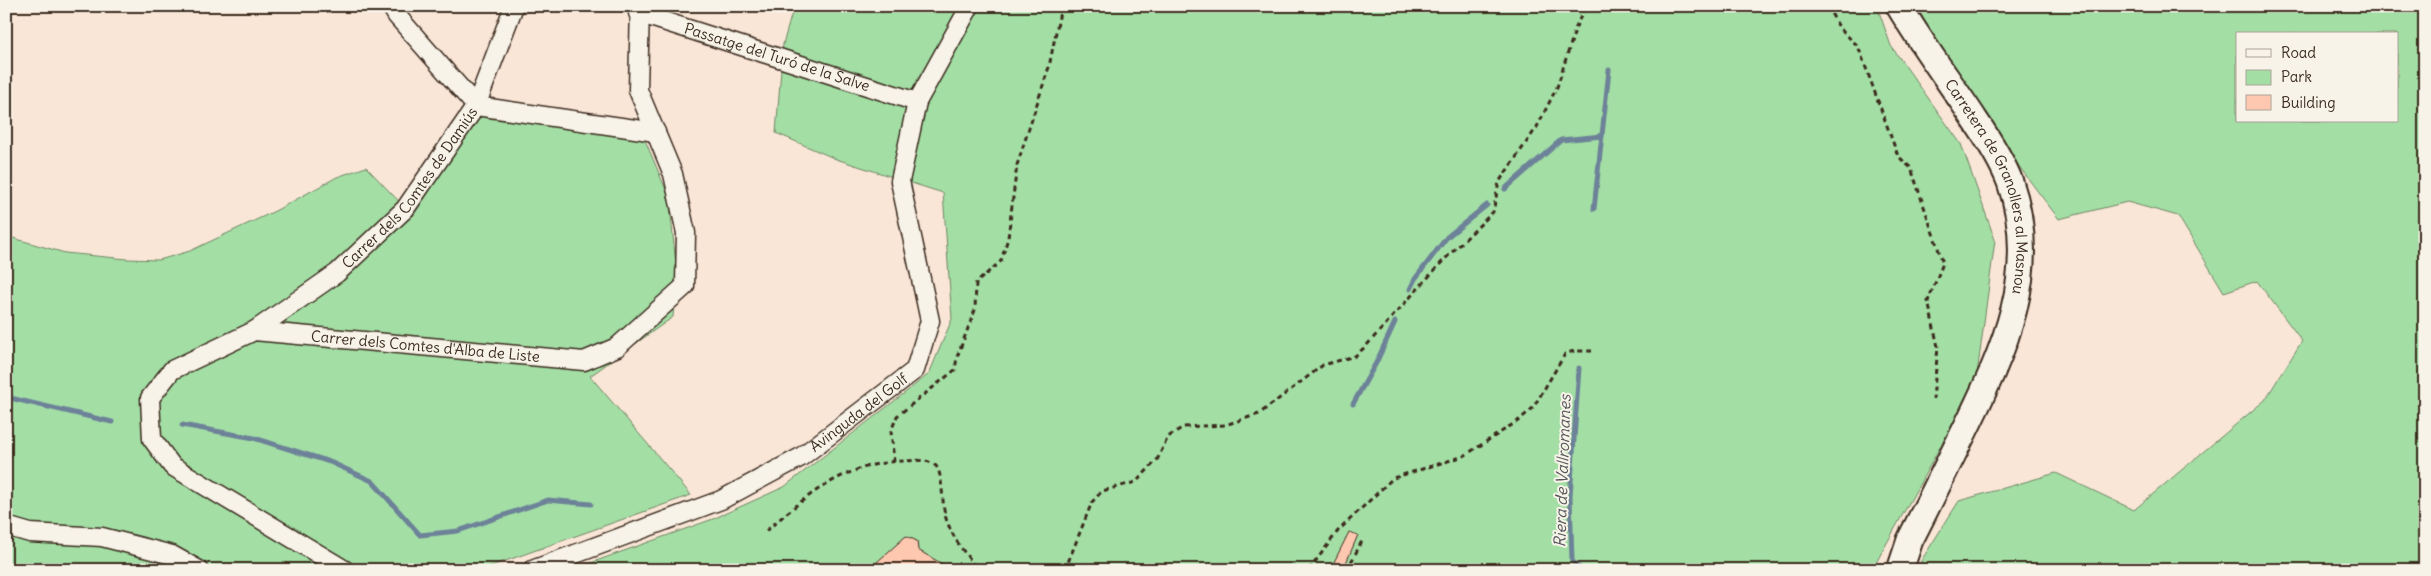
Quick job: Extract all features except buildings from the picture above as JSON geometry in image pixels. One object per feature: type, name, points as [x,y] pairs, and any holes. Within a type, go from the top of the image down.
[{"type":"main road","name":"Carretera de Granollers al Masnou","points":[[1899,6],[1988,139],[2010,181],[2019,214],[2023,241],[2020,279],[2015,307],[1998,358],[1910,540],[1900,570]]},
{"type":"street","points":[[391,6],[397,16],[476,106],[656,132]]},
{"type":"street","name":"Carrer dels Comtes de Damiús","points":[[254,330],[337,273],[405,209],[476,106],[514,6]]},
{"type":"street","name":"Avinguda del Golf","points":[[532,570],[721,500],[801,457],[914,370],[930,321],[900,181],[917,102],[970,6]]},
{"type":"street","name":"Passatge del Turó de la Salve","points":[[639,10],[917,102]]},
{"type":"street","name":"Carrer dels Comtes d'Alba de Liste","points":[[254,330],[584,362],[617,347],[685,286],[686,233],[673,174],[638,90],[639,10]]},
{"type":"street","points":[[254,330],[172,370],[150,398],[152,439],[172,466],[345,570]]},
{"type":"street","points":[[6,526],[30,533],[102,536],[172,554],[199,570]]},
{"type":"path","points":[[894,462],[891,431],[897,416],[955,370],[957,357],[976,310],[976,283],[1001,261],[1008,238],[1017,165],[1049,67],[1060,6]]},
{"type":"path","points":[[1065,570],[1092,502],[1102,491],[1136,482],[1157,460],[1168,437],[1183,427],[1225,425],[1259,414],[1323,365],[1355,356],[1442,262],[1493,212],[1500,182],[1537,127],[1557,87],[1577,24],[1586,6]]},
{"type":"path","points":[[1827,6],[1840,29],[1858,46],[1898,156],[1911,168],[1943,262],[1928,301],[1938,347],[1933,399]]},
{"type":"path","points":[[1309,570],[1338,531],[1393,478],[1464,456],[1518,421],[1533,408],[1565,354],[1574,351],[1592,351]]},
{"type":"path","points":[[766,531],[806,496],[832,480],[859,469],[894,462],[923,460],[935,466],[940,475],[946,516],[953,534],[979,570]]},
{"type":"path","points":[[1347,570],[1362,541]]},
{"type":"green space","points":[[794,6],[1877,6],[1891,46],[1961,144],[1995,240],[1976,382],[1872,570],[571,570],[713,519],[784,487],[929,374],[952,319],[943,193],[836,159],[776,133],[783,44]]},
{"type":"green space","points":[[1916,6],[2425,6],[2425,570],[1920,570],[1921,561],[1959,501],[2056,473],[2134,510],[2265,400],[2302,341],[2257,281],[2224,292],[2178,216],[2127,202],[2059,219],[2002,142],[1966,88]]},
{"type":"green space","points":[[481,113],[642,133],[669,197],[676,265],[673,317],[590,376],[691,495],[480,570],[6,570],[6,236],[65,253],[159,260],[190,251],[275,211],[337,177],[366,167],[413,216]]},
{"type":"waterway","name":"Riera de Vallromanes","points":[[1594,209],[1609,70]]},
{"type":"waterway","points":[[1505,189],[1561,140],[1602,136]]},
{"type":"waterway","points":[[1410,289],[1415,279],[1447,237],[1487,205]]},
{"type":"waterway","points":[[1353,404],[1376,363],[1395,322]]},
{"type":"waterway","name":"Riera de Vallromanes","points":[[1579,368],[1570,496],[1572,561],[1582,570]]},
{"type":"waterway","points":[[6,397],[112,422]]},
{"type":"waterway","points":[[182,425],[254,438],[330,462],[372,481],[420,535],[458,531],[548,500],[591,504]]}]
